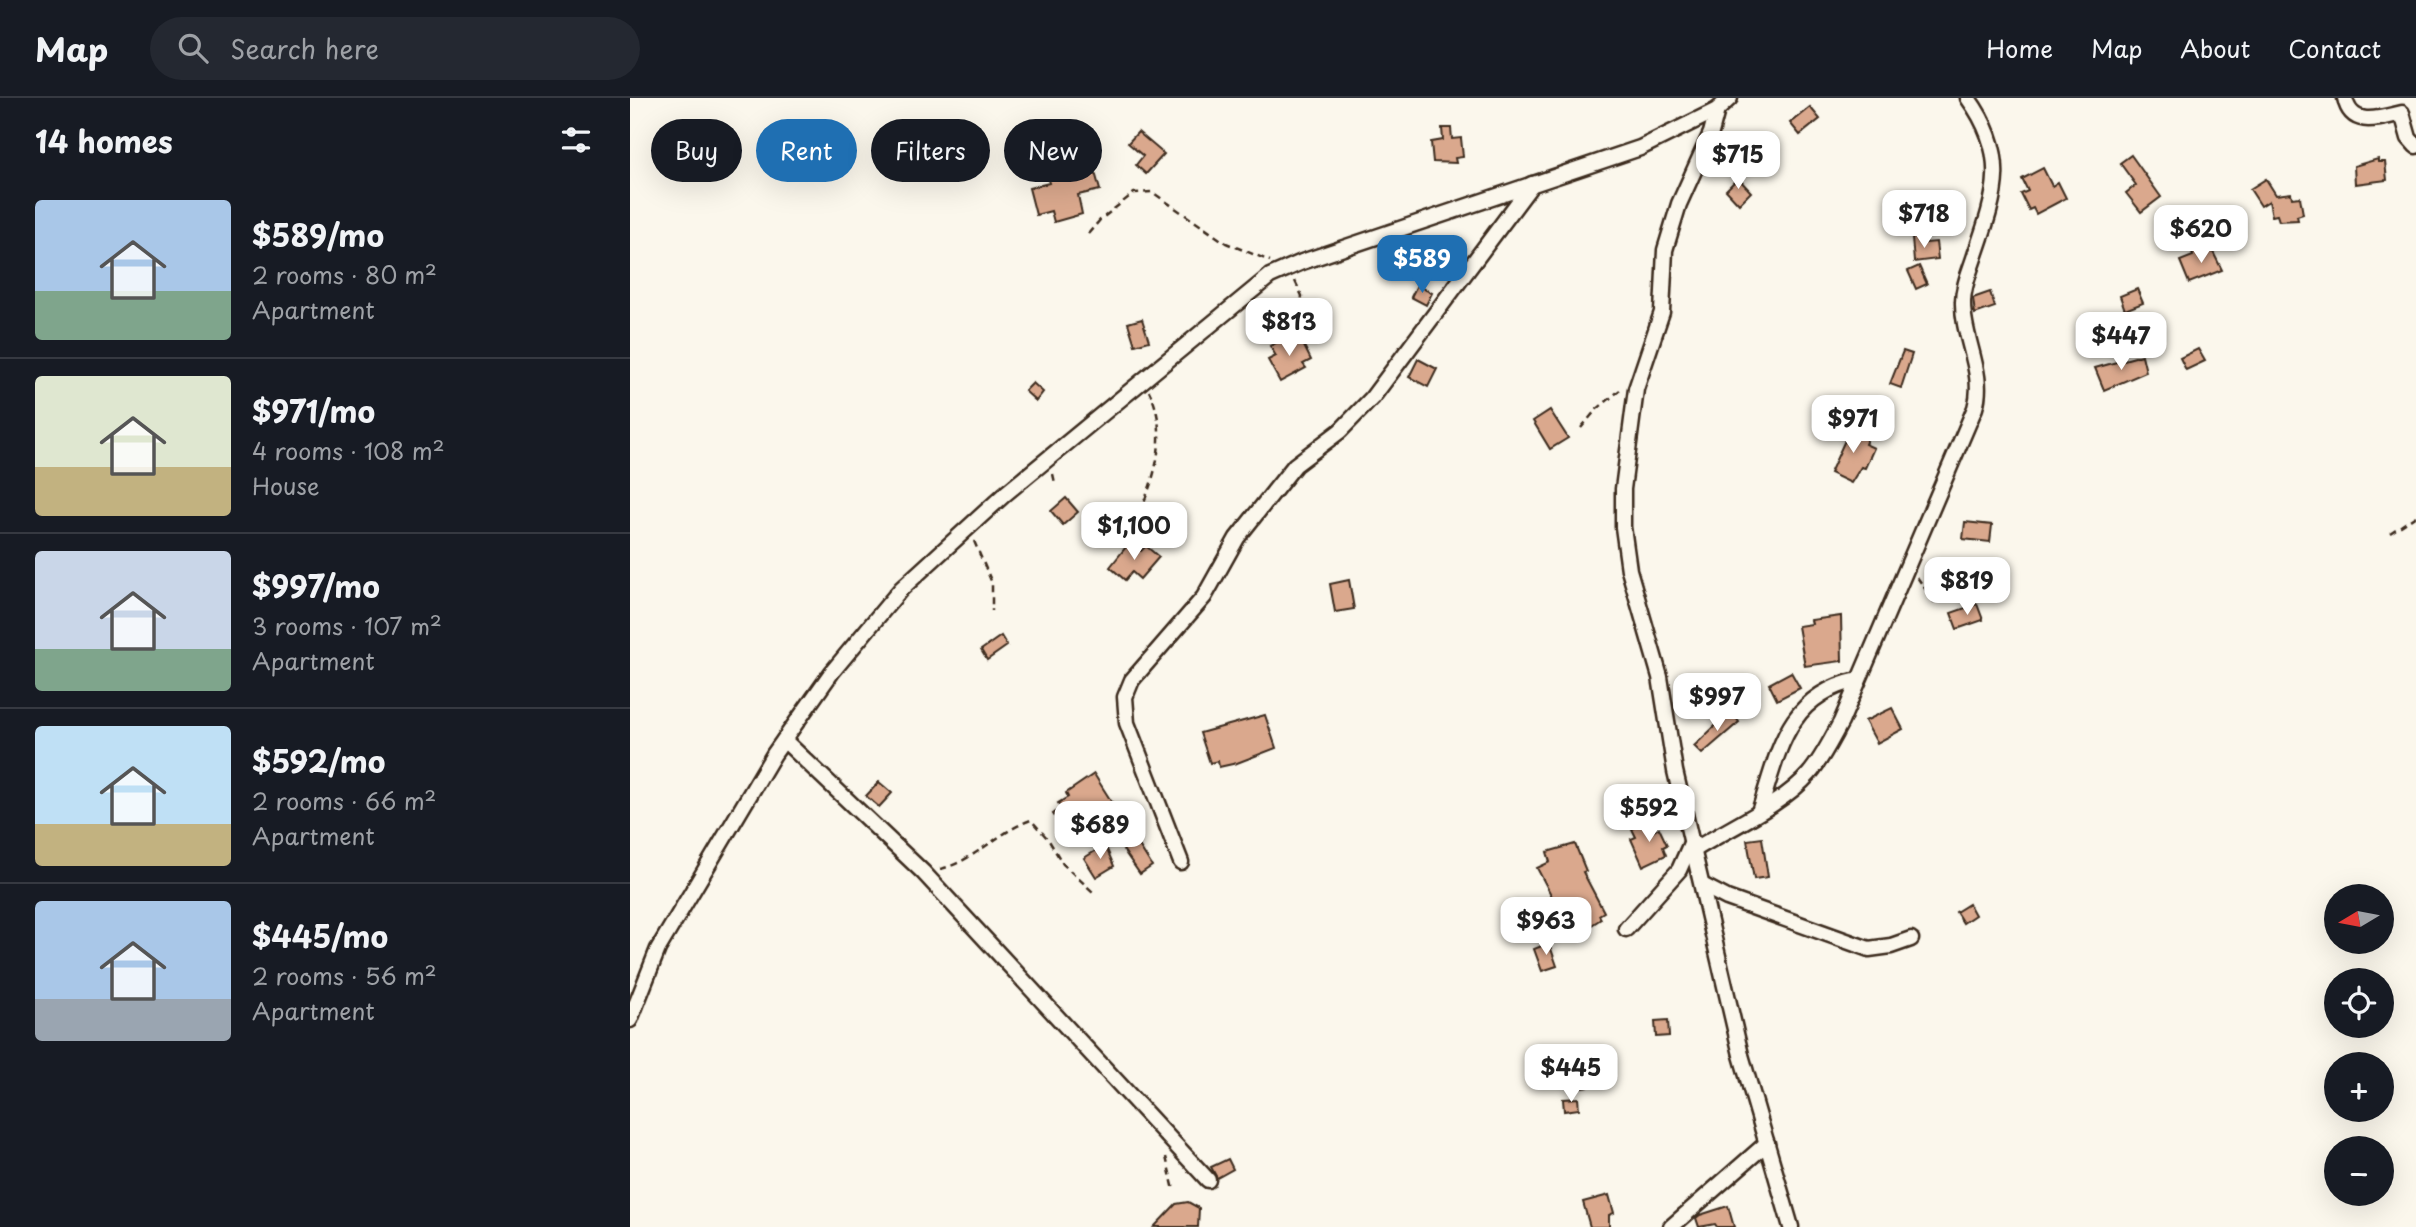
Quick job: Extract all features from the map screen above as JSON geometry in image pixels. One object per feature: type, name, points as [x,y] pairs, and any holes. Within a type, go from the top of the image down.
[{"type":"street","points":[[630,1020],[658,949],[784,740],[832,672],[901,590],[967,529],[1143,379],[1270,276],[1640,148],[1717,110],[1730,98]]},
{"type":"street","points":[[1626,929],[1679,870],[1693,845],[1788,793],[1808,774],[1840,722],[1978,397],[1963,302],[1965,284],[1993,202],[1996,168],[1988,136],[1968,98]]},
{"type":"street","points":[[2345,98],[2354,116],[2361,120],[2402,113],[2409,138],[2416,146]]},
{"type":"street","points":[[1717,110],[1711,133],[1672,225],[1665,250],[1662,312],[1640,370],[1623,489],[1625,549],[1658,667],[1675,771],[1741,1055],[1791,1227]]},
{"type":"street","points":[[1181,862],[1127,723],[1125,696],[1132,680],[1204,597],[1237,538],[1295,465],[1340,431],[1373,398],[1532,184]]},
{"type":"street","points":[[1760,809],[1789,723],[1811,702],[1845,683],[1858,680]]},
{"type":"street","points":[[784,740],[923,872],[1208,1180]]},
{"type":"street","points":[[1702,885],[1727,898],[1869,949],[1891,946],[1911,939]]},
{"type":"street","points":[[1671,1227],[1767,1143]]},
{"type":"path","points":[[1088,234],[1100,220],[1134,192],[1152,192],[1226,243],[1289,268],[1302,296],[1299,316]]},
{"type":"path","points":[[1581,428],[1596,410],[1640,370]]},
{"type":"path","points":[[1134,522],[1147,498],[1156,470],[1159,431],[1156,404],[1143,379]]},
{"type":"path","points":[[2390,533],[2416,516]]},
{"type":"path","points":[[967,529],[984,559],[992,583],[992,611]]},
{"type":"path","points":[[1907,563],[1935,603]]},
{"type":"path","points":[[923,872],[952,866],[1014,826],[1031,820],[1048,839],[1063,864],[1094,893]]},
{"type":"path","points":[[1164,1133],[1166,1158],[1174,1189]]},
{"type":"building","points":[[1810,107],[1820,119],[1800,135],[1790,123]]},
{"type":"building","points":[[1442,128],[1451,128],[1452,139],[1461,138],[1463,157],[1455,158],[1456,163],[1433,162],[1431,142],[1443,140]]},
{"type":"building","points":[[1138,132],[1164,154],[1146,174],[1136,165],[1143,156],[1128,143]]},
{"type":"building","points":[[2131,155],[2161,197],[2141,212],[2126,193],[2136,185],[2120,163]]},
{"type":"building","points":[[2378,159],[2378,162],[2385,162],[2387,180],[2355,184],[2354,166]]},
{"type":"building","points":[[2043,168],[2052,186],[2058,182],[2066,198],[2036,214],[2033,208],[2029,210],[2021,194],[2028,191],[2022,179]]},
{"type":"building","points":[[1738,178],[1751,192],[1739,204],[1726,190]]},
{"type":"building","points":[[2266,179],[2276,195],[2291,193],[2292,198],[2300,197],[2303,214],[2297,216],[2298,220],[2279,221],[2277,215],[2272,216],[2269,201],[2261,206],[2250,189]]},
{"type":"building","points":[[1098,182],[1100,190],[1078,195],[1082,214],[1054,222],[1051,211],[1036,215],[1029,188],[1049,183]]},
{"type":"building","points":[[1925,237],[1926,243],[1936,242],[1938,259],[1914,262],[1912,238]]},
{"type":"building","points":[[2210,246],[2222,270],[2189,283],[2180,261],[2193,256],[2192,252]]},
{"type":"building","points":[[1919,266],[1927,284],[1916,289],[1908,271]]},
{"type":"building","points":[[1417,285],[1432,293],[1426,305],[1411,297]]},
{"type":"building","points":[[2137,289],[2143,303],[2125,310],[2120,296]]},
{"type":"building","points":[[1990,292],[1995,307],[1975,314],[1973,298]]},
{"type":"building","points":[[1142,319],[1149,341],[1135,345],[1128,323]]},
{"type":"building","points":[[1287,337],[1291,343],[1300,338],[1311,360],[1303,364],[1306,368],[1280,382],[1268,360],[1276,356],[1270,346]]},
{"type":"building","points":[[2198,349],[2205,361],[2186,370],[2180,358]]},
{"type":"building","points":[[1903,351],[1912,354],[1901,388],[1890,384]]},
{"type":"building","points":[[2142,355],[2146,372],[2104,390],[2095,368]]},
{"type":"building","points":[[1418,359],[1437,369],[1428,387],[1409,377]]},
{"type":"building","points":[[1033,383],[1043,392],[1036,401],[1025,391]]},
{"type":"building","points":[[1550,410],[1568,438],[1550,449],[1533,421]]},
{"type":"building","points":[[1857,426],[1870,432],[1865,444],[1874,448],[1865,468],[1861,467],[1851,483],[1830,473],[1850,429],[1854,431]]},
{"type":"building","points":[[1066,498],[1078,512],[1063,525],[1051,511]]},
{"type":"building","points":[[1965,522],[1992,525],[1990,542],[1963,539]]},
{"type":"building","points":[[1130,542],[1141,551],[1146,546],[1159,557],[1140,579],[1132,572],[1125,580],[1110,567]]},
{"type":"building","points":[[1349,580],[1354,609],[1335,612],[1330,584]]},
{"type":"building","points":[[1977,604],[1983,620],[1957,629],[1951,613]]},
{"type":"building","points":[[1841,616],[1842,661],[1805,666],[1798,626],[1812,624],[1811,620]]},
{"type":"building","points":[[1001,636],[1007,646],[987,660],[981,650]]},
{"type":"building","points":[[1791,672],[1800,688],[1777,700],[1769,684]]},
{"type":"building","points":[[1892,708],[1903,729],[1877,743],[1865,721]]},
{"type":"building","points":[[1731,711],[1739,722],[1702,754],[1694,746]]},
{"type":"building","points":[[1265,715],[1276,748],[1237,763],[1219,767],[1218,761],[1210,763],[1200,733]]},
{"type":"building","points":[[1094,774],[1152,866],[1140,874],[1094,808],[1063,829],[1053,814],[1061,808],[1058,803],[1068,797],[1066,793]]},
{"type":"building","points":[[879,782],[892,793],[879,807],[866,796]]},
{"type":"building","points":[[1647,821],[1652,832],[1659,828],[1667,845],[1663,847],[1666,855],[1643,866],[1631,839],[1636,837],[1632,829]]},
{"type":"building","points":[[1762,838],[1768,877],[1754,879],[1747,840]]},
{"type":"building","points":[[1575,844],[1586,871],[1583,872],[1604,912],[1599,915],[1601,919],[1590,926],[1588,921],[1570,931],[1537,868],[1550,862],[1547,852]]},
{"type":"building","points":[[1105,845],[1114,866],[1096,877],[1084,858]]},
{"type":"building","points":[[1969,904],[1975,915],[1963,923],[1956,912]]},
{"type":"building","points":[[1549,943],[1557,966],[1542,971],[1534,949]]},
{"type":"building","points":[[1668,1020],[1669,1036],[1656,1037],[1655,1021]]},
{"type":"building","points":[[1596,1070],[1598,1085],[1582,1087],[1580,1073]]},
{"type":"building","points":[[1578,1098],[1579,1109],[1564,1111],[1563,1099]]},
{"type":"building","points":[[1228,1159],[1233,1169],[1217,1178],[1211,1167]]},
{"type":"building","points":[[1609,1195],[1614,1213],[1609,1215],[1609,1227],[1590,1227],[1583,1202]]},
{"type":"building","points":[[1188,1202],[1199,1208],[1198,1227],[1154,1227],[1176,1204]]},
{"type":"building","points":[[1728,1206],[1734,1227],[1717,1227],[1715,1224],[1699,1227],[1696,1218],[1700,1215]]}]
